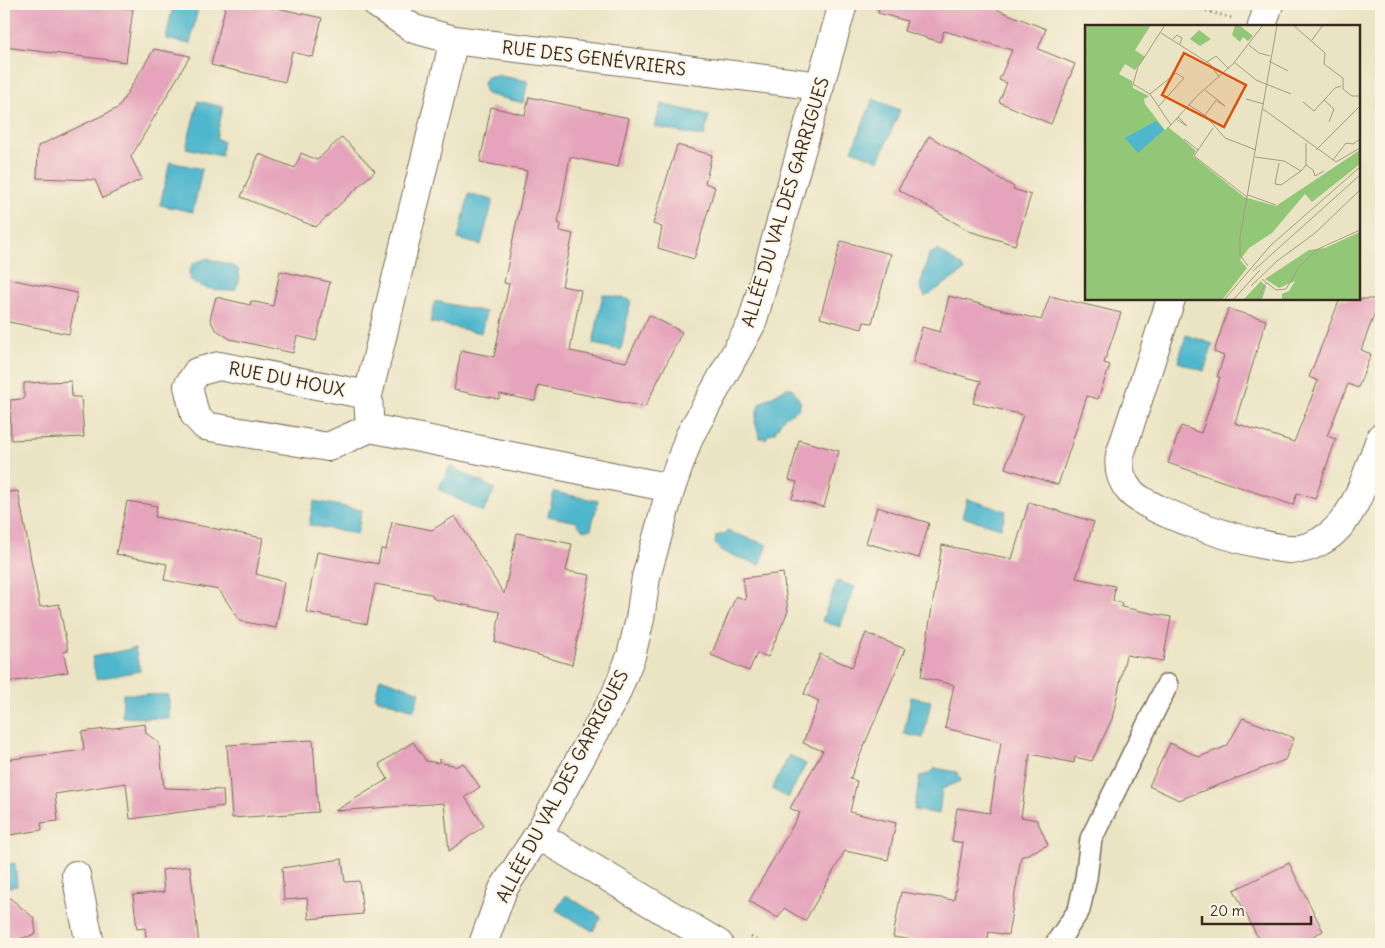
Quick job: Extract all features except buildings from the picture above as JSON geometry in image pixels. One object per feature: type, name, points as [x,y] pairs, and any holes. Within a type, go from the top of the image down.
[{"type":"street","name":"RUE DES GENÉVRIERS","points":[[377,4],[414,29],[454,40],[820,86]]},
{"type":"street","name":"ALLÉE DU VAL DES GARRIGUES","points":[[483,944],[504,889],[538,835],[614,696],[631,656],[640,619],[646,577],[671,488],[689,437],[752,323],[843,4]]},
{"type":"street","points":[[1262,25],[1269,4]]},
{"type":"street","name":"RUE DU HOUX","points":[[368,395],[218,366],[197,372],[188,386],[195,415],[205,426],[328,447],[370,428],[368,395],[454,40]]},
{"type":"street","points":[[1171,300],[1120,455],[1118,469],[1129,490],[1147,505],[1220,532],[1259,543],[1299,549],[1322,541],[1341,524],[1355,501],[1381,437]]},
{"type":"street","points":[[370,428],[671,488]]},
{"type":"street","points":[[538,835],[719,944]]},
{"type":"street","points":[[76,875],[90,944]]},
{"type":"lane","points":[[1056,944],[1079,910],[1086,878],[1091,839],[1167,685]]},
{"type":"path","points":[[1182,4],[1258,25]]},
{"type":"water","points":[[173,4],[199,4],[190,44],[166,39]]},
{"type":"water","points":[[495,75],[528,81],[523,103],[486,94],[483,83],[486,77]]},
{"type":"water","points":[[873,99],[900,110],[879,161],[852,150]]},
{"type":"water","points":[[198,101],[223,107],[216,139],[223,141],[221,156],[186,148]]},
{"type":"water","points":[[661,104],[709,115],[704,137],[655,127]]},
{"type":"water","points":[[170,162],[202,169],[193,212],[160,205]]},
{"type":"water","points":[[469,194],[493,200],[481,245],[458,239]]},
{"type":"water","points":[[938,250],[962,266],[964,271],[925,297],[920,286],[929,254]]},
{"type":"water","points":[[208,258],[238,269],[240,279],[235,290],[212,289],[199,286],[191,281],[189,272],[193,263]]},
{"type":"water","points":[[603,294],[631,300],[621,350],[593,344]]},
{"type":"water","points":[[435,301],[486,312],[481,333],[430,322]]},
{"type":"water","points":[[1186,335],[1213,344],[1204,371],[1178,362]]},
{"type":"water","points":[[786,388],[792,388],[801,403],[798,409],[783,418],[775,432],[768,435],[766,439],[760,438],[755,422],[759,404]]},
{"type":"water","points":[[450,466],[495,489],[483,512],[438,489]]},
{"type":"water","points":[[554,492],[598,501],[591,529],[584,530],[580,528],[577,522],[548,516]]},
{"type":"water","points":[[967,499],[1006,511],[1001,528],[962,517]]},
{"type":"water","points":[[314,501],[362,510],[357,534],[309,525]]},
{"type":"water","points":[[727,531],[768,545],[760,565],[720,551],[720,548],[715,544],[716,536]]},
{"type":"water","points":[[837,581],[855,587],[840,627],[822,621]]},
{"type":"water","points":[[135,648],[140,671],[96,679],[92,657]]},
{"type":"water","points":[[380,678],[420,692],[414,710],[375,698]]},
{"type":"water","points":[[123,694],[169,695],[169,719],[122,717]]},
{"type":"water","points":[[911,697],[931,701],[923,738],[904,734]]},
{"type":"water","points":[[789,755],[806,764],[788,798],[772,789]]},
{"type":"water","points":[[935,768],[957,772],[961,781],[942,789],[939,814],[914,810],[920,776],[929,774]]},
{"type":"water","points":[[15,863],[17,886],[4,888],[4,864]]},
{"type":"water","points":[[566,895],[601,917],[593,931],[556,910]]}]
